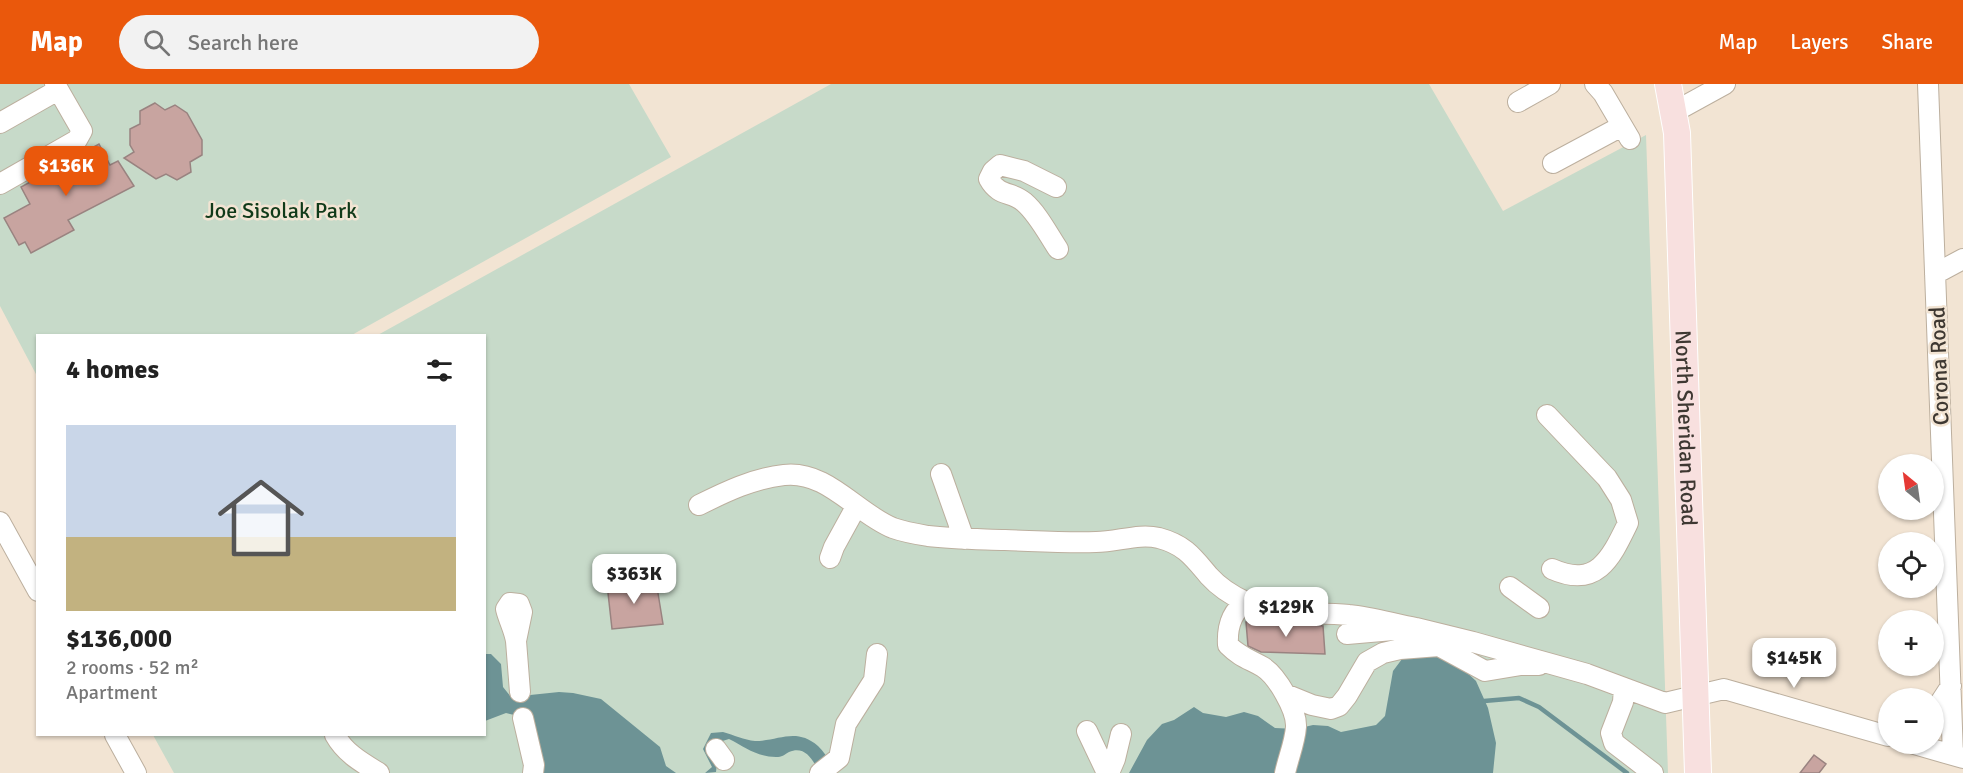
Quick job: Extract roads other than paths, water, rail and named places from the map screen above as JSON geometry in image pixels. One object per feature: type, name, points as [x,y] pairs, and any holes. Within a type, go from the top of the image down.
[{"type":"main road","name":"North Sheridan Road","points":[[1668,84],[1677,133],[1698,773]]},
{"type":"street","points":[[1518,102],[1550,84]]},
{"type":"street","points":[[1553,163],[1626,132],[1603,93],[1595,84]]},
{"type":"street","points":[[1674,112],[1725,84]]},
{"type":"street","name":"Corona Road","points":[[1928,84],[1951,686],[1958,757]]},
{"type":"street","points":[[0,123],[57,87],[82,131],[77,140],[0,184]]},
{"type":"street","points":[[1056,187],[1024,171],[1000,165],[989,179],[994,189],[1027,205],[1058,249]]},
{"type":"street","points":[[1935,273],[1963,259]]},
{"type":"street","points":[[1547,415],[1606,478],[1621,500],[1628,523],[1604,566],[1596,571],[1587,576],[1565,575],[1552,569]]},
{"type":"street","points":[[699,505],[760,479],[786,474],[802,476],[825,484],[856,507],[892,528],[930,536],[1054,542],[1099,542],[1145,536],[1161,539],[1179,546],[1194,557],[1210,577],[1221,586],[1246,602],[1275,612],[1350,615],[1416,628],[1551,663],[1665,703],[1724,688],[1878,733]]},
{"type":"street","points":[[941,474],[964,539]]},
{"type":"street","points":[[831,558],[834,547],[856,507]]},
{"type":"street","points":[[0,522],[36,587]]},
{"type":"street","points":[[1945,537],[1963,527]]},
{"type":"street","points":[[1510,587],[1539,608]]},
{"type":"street","points":[[1246,602],[1240,606],[1232,618],[1227,630],[1228,645],[1239,656],[1262,667],[1275,677],[1284,693],[1296,727],[1285,773]]},
{"type":"street","points":[[1347,634],[1416,628]]},
{"type":"street","points":[[516,641],[520,692]]},
{"type":"street","points":[[1284,693],[1312,705],[1332,709],[1339,706],[1347,696],[1367,662],[1383,653],[1400,649],[1439,646],[1485,670],[1521,664],[1551,663]]},
{"type":"street","points":[[826,768],[839,758],[846,724],[874,680],[877,654]]},
{"type":"street","points":[[1944,697],[1951,686]]},
{"type":"street","points":[[1624,688],[1623,702],[1611,733],[1614,743],[1653,772]]},
{"type":"street","points":[[523,718],[534,765],[533,773]]},
{"type":"street","points":[[1087,731],[1108,773]]},
{"type":"street","points":[[1108,773],[1115,759],[1121,734]]},
{"type":"street","points":[[117,736],[136,773]]},
{"type":"street","points":[[336,736],[342,747],[354,758],[379,773]]},
{"type":"water","points":[[486,654],[491,654],[501,664],[503,687],[511,697],[559,692],[601,699],[660,747],[666,766],[676,773],[540,773],[522,713],[514,715],[506,713],[486,721]]},
{"type":"water","points":[[1441,656],[1459,665],[1476,681],[1488,708],[1496,743],[1493,773],[1129,773],[1147,740],[1162,724],[1174,720],[1194,707],[1203,713],[1226,717],[1244,712],[1258,716],[1275,728],[1296,729],[1313,725],[1328,726],[1341,732],[1376,725],[1385,716],[1393,671],[1402,659]]},
{"type":"water","points":[[723,732],[755,741],[787,736],[802,737],[821,749],[836,773],[820,773],[804,752],[795,750],[780,757],[769,757],[751,751],[729,739],[719,742],[716,772],[705,773],[712,767],[703,749],[711,733]]},
{"type":"waterway","points":[[1484,701],[1519,698],[1539,707],[1627,773]]},
{"type":"park label","name":"Joe Sisolak Park","points":[[281,210]]}]
